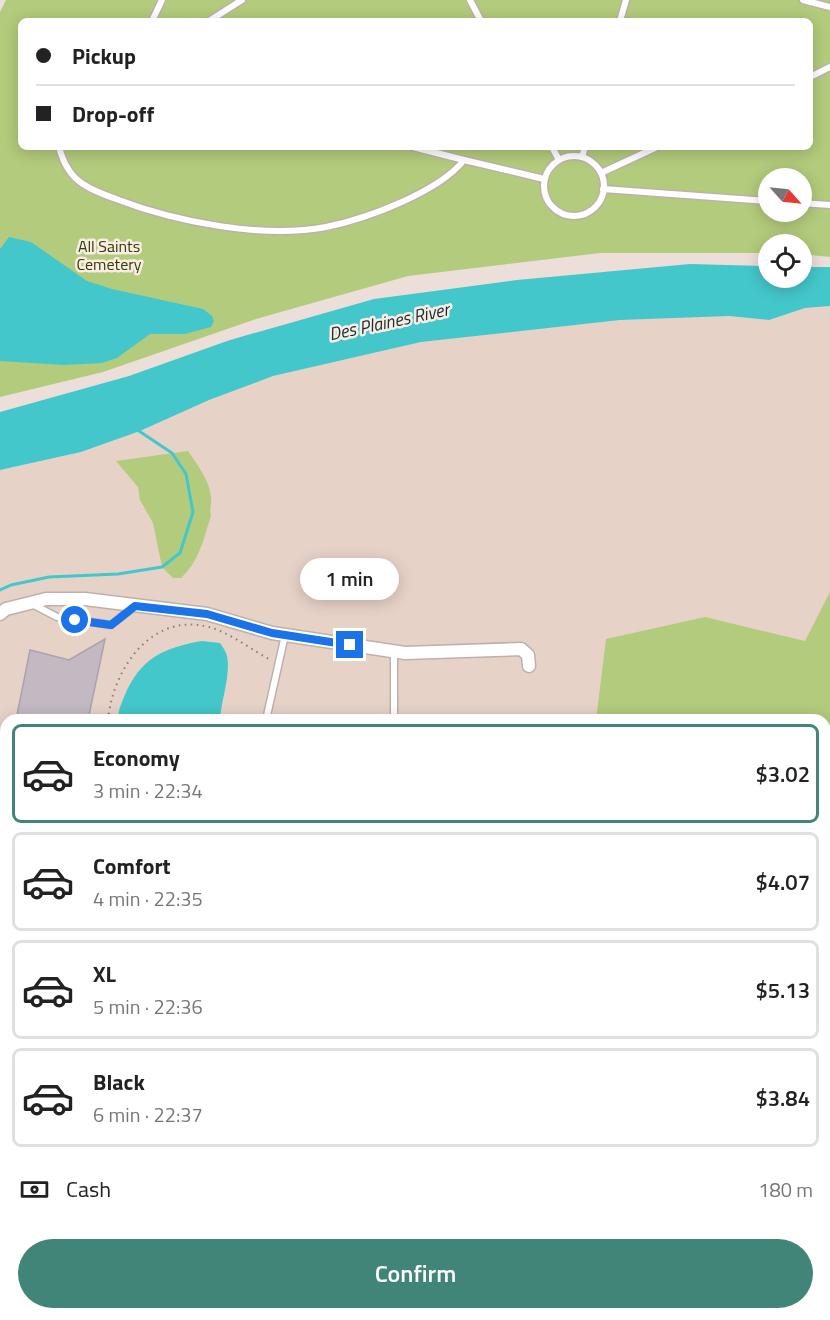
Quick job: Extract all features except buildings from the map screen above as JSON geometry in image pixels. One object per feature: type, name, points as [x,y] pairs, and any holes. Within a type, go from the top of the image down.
[{"type":"street","points":[[0,614],[6,609],[28,602],[46,599],[85,599],[207,614],[285,635],[405,653],[521,649],[528,655],[529,666]]},
{"type":"lane","points":[[153,18],[162,0]]},
{"type":"lane","points":[[214,18],[242,0]]},
{"type":"lane","points":[[470,0],[479,18]]},
{"type":"lane","points":[[621,18],[626,0]]},
{"type":"lane","points":[[803,0],[830,8]]},
{"type":"lane","points":[[813,75],[830,67]]},
{"type":"lane","points":[[60,150],[71,174],[83,184],[145,210],[190,221],[289,231],[326,227],[369,215],[412,197],[456,170],[464,160]]},
{"type":"lane","points":[[425,150],[544,179]]},
{"type":"lane","points":[[554,150],[559,160]]},
{"type":"lane","points":[[582,157],[584,150]]},
{"type":"lane","points":[[601,173],[651,150]]},
{"type":"lane","points":[[566,157],[582,157],[590,160],[601,173],[603,189],[595,207],[587,213],[568,216],[559,212],[546,198],[544,179],[549,168],[559,160],[566,157]]},
{"type":"lane","points":[[603,189],[758,200]]},
{"type":"lane","points":[[812,204],[830,205]]},
{"type":"lane","points":[[28,602],[57,617],[111,625],[135,606]]},
{"type":"lane","points":[[267,714],[285,635]]},
{"type":"lane","points":[[394,651],[394,714]]},
{"type":"path","points":[[110,714],[119,677],[132,654],[144,642],[165,630],[183,626],[209,627],[279,663]]},
{"type":"shaded area","points":[[830,306],[830,714],[0,714],[0,470],[81,452],[140,431],[209,400],[273,376],[421,342],[620,320],[729,316],[769,320],[805,308]]},
{"type":"green space","name":"All Saints Cemetery","points":[[6,0],[830,0],[830,257],[812,255],[812,234],[758,234],[758,253],[600,253],[408,276],[256,319],[103,372],[0,397],[0,12]]},
{"type":"green space","points":[[188,451],[208,484],[211,516],[193,564],[181,578],[173,578],[162,567],[153,523],[140,500],[138,487],[116,461]]},
{"type":"green space","points":[[830,592],[830,714],[597,714],[606,639],[705,617],[805,641]]},
{"type":"water","points":[[9,237],[31,242],[87,281],[112,289],[203,309],[212,316],[214,321],[211,327],[185,334],[150,334],[117,358],[102,363],[64,365],[0,361],[0,249]]},
{"type":"water","name":"Des Plaines River","points":[[690,264],[758,266],[758,288],[812,288],[812,267],[830,267],[830,306],[805,308],[769,320],[729,316],[620,320],[421,342],[273,376],[209,400],[140,431],[81,452],[0,470],[0,412],[129,376],[230,340],[374,299],[517,280]]},
{"type":"water","points":[[202,641],[220,643],[228,663],[221,714],[119,714],[124,697],[137,673],[154,657],[176,647]]},
{"type":"waterway","points":[[0,590],[11,585],[49,577],[118,574],[162,567],[180,553],[193,512],[186,474],[172,453],[136,429]]},
{"type":"route","points":[[75,620],[111,625],[135,606],[207,614],[272,633],[350,645]]}]
